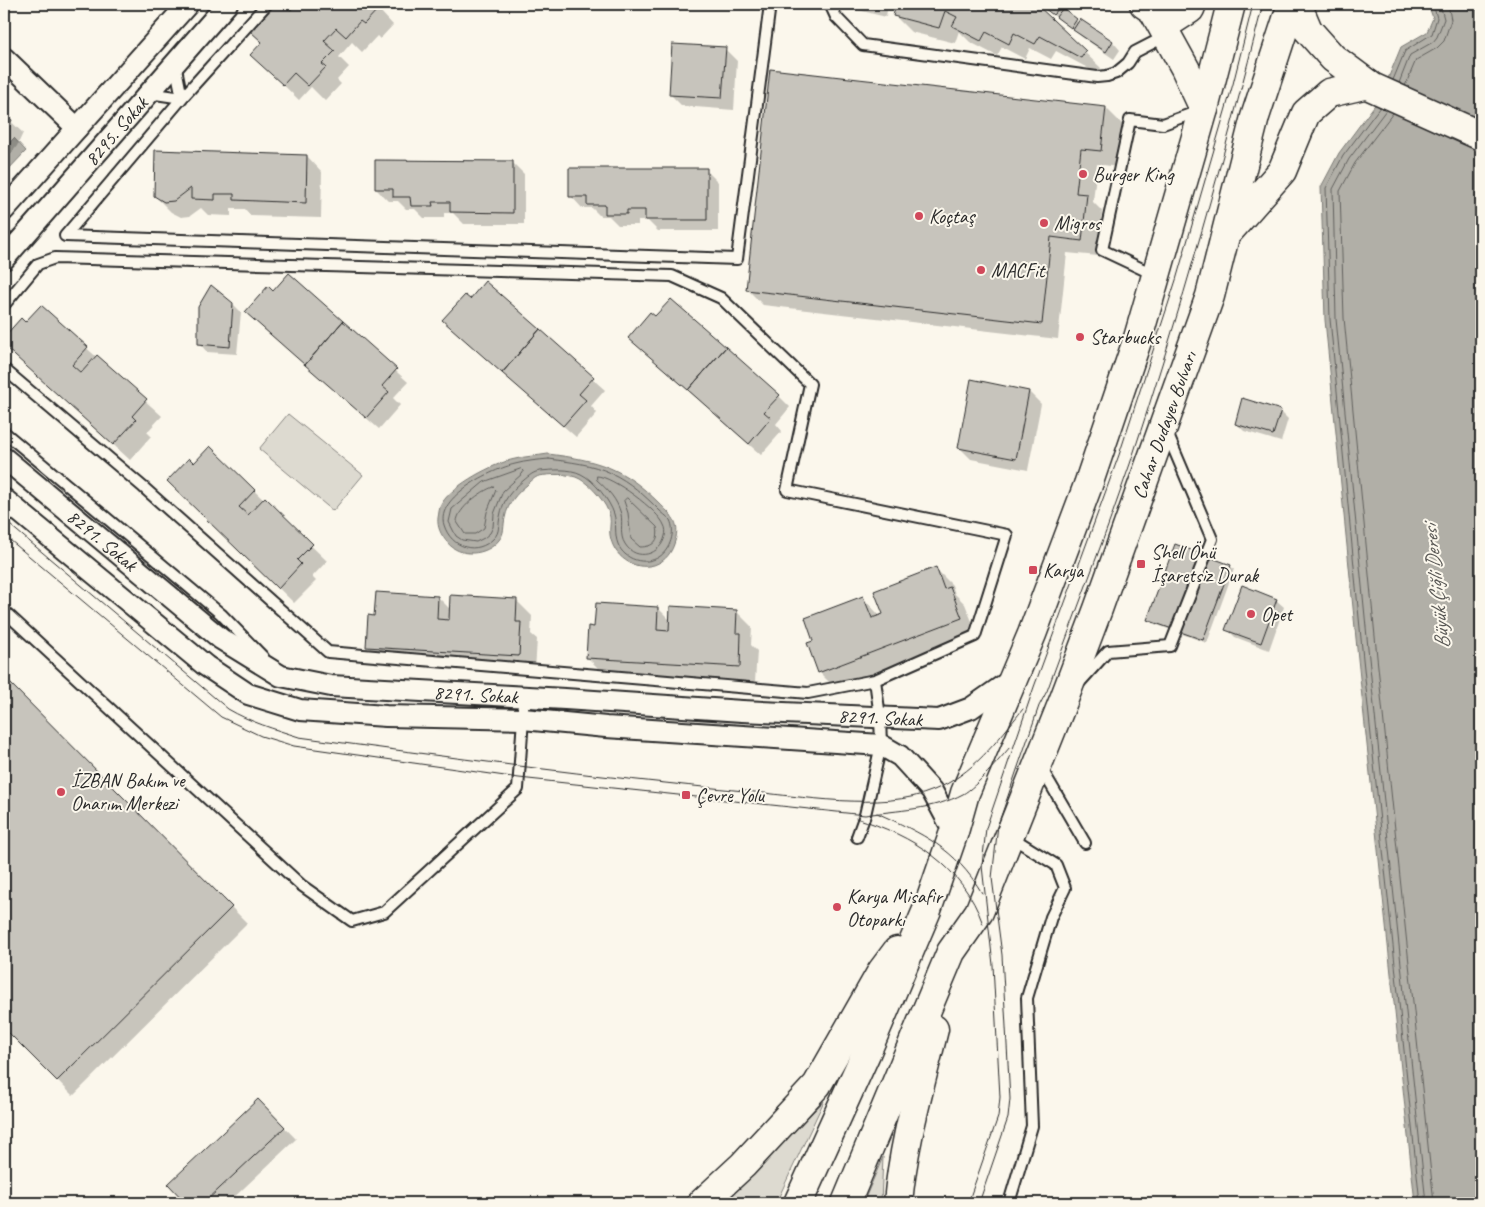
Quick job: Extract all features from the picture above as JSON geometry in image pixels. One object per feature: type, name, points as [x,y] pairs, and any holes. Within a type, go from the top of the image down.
[{"type":"main road","points":[[1149,7],[1173,20],[1190,9],[1192,4]]},
{"type":"main road","points":[[798,1203],[927,910],[954,832],[965,793],[1032,634],[1088,485],[1138,338],[1204,109],[1231,4]]},
{"type":"main road","name":"Cahar Dudayev Bulvarı","points":[[951,952],[979,912],[1064,699],[1210,296],[1256,118],[1292,4]]},
{"type":"main road","points":[[1298,4],[1308,30],[1333,58],[1366,83],[1481,136]]},
{"type":"main road","points":[[1149,7],[1185,68],[1204,109]]},
{"type":"main road","points":[[1225,235],[1282,171],[1306,113],[1329,93],[1366,83]]},
{"type":"main road","points":[[702,1203],[743,1165],[818,1085],[882,971],[927,910]]},
{"type":"main road","points":[[846,1203],[951,952]]},
{"type":"main road","points":[[898,1203],[901,1166],[951,952]]},
{"type":"street","name":"8295. Sokak","points":[[4,210],[188,4]]},
{"type":"street","name":"8295. Sokak","points":[[4,258],[227,4]]},
{"type":"street","points":[[4,58],[77,128]]},
{"type":"street","name":"8291. Sokak","points":[[4,458],[221,639],[281,676],[331,686],[522,696],[742,712],[939,720],[971,708],[1011,680]]},
{"type":"street","name":"8291. Sokak","points":[[4,499],[206,666],[248,694],[300,710],[386,716],[523,719],[606,727],[881,745],[900,756],[932,791],[954,832]]},
{"type":"lane","points":[[266,4],[182,98],[65,236],[737,259],[770,4]]},
{"type":"lane","points":[[830,4],[840,21],[863,45],[1097,77],[1116,73],[1128,64],[1135,52],[1166,35]]},
{"type":"lane","points":[[175,63],[182,98]]},
{"type":"lane","points":[[149,93],[182,98]]},
{"type":"lane","points":[[1156,276],[1102,250],[1130,120],[1163,124],[1204,109]]},
{"type":"lane","points":[[4,305],[38,264],[55,258],[672,276],[722,298],[810,384],[787,490],[1007,535],[975,636],[875,680],[808,692],[328,652],[143,487],[4,369]]},
{"type":"lane","points":[[1064,699],[1108,651],[1170,646],[1212,539],[1163,425]]},
{"type":"lane","points":[[4,432],[221,614],[281,676]]},
{"type":"lane","points":[[4,610],[301,885],[352,921],[384,912],[518,789],[523,719],[522,696]]},
{"type":"lane","points":[[857,837],[865,814],[881,745],[880,717],[875,680]]},
{"type":"lane","points":[[1038,763],[1086,843]]},
{"type":"lane","points":[[1008,836],[1056,865],[1065,888],[1051,916],[1027,998],[1032,1126],[1009,1203]]},
{"type":"shaded area","points":[[288,414],[363,475],[333,511],[259,449]]},
{"type":"shaded area","points":[[824,1101],[776,1203],[724,1203],[750,1178]]},
{"type":"shaded area","points":[[883,1157],[881,1203],[863,1203]]},
{"type":"water","name":"Büyük Çiğli Deresi","points":[[1428,4],[1481,4],[1481,1203],[1415,1203],[1358,659],[1325,320],[1321,187],[1339,153],[1380,98],[1401,47],[1427,32],[1433,18]]},
{"type":"water","points":[[14,138],[26,151],[4,174],[4,149]]},
{"type":"water","points":[[548,454],[581,459],[608,467],[621,473],[646,491],[667,511],[676,524],[677,534],[668,556],[654,565],[646,566],[632,564],[625,560],[612,543],[610,517],[606,506],[598,495],[580,479],[560,474],[537,477],[519,492],[508,508],[503,532],[494,545],[480,552],[466,553],[458,551],[447,542],[440,531],[438,518],[441,505],[455,489],[464,482],[506,461]]},
{"type":"building","points":[[275,4],[284,4],[291,10],[297,4],[374,4],[379,8],[364,24],[360,21],[346,37],[336,28],[324,41],[335,51],[322,64],[326,67],[308,86],[294,73],[283,85],[250,55],[262,42],[250,31]]},
{"type":"building","points":[[896,4],[1036,4],[1086,51],[1081,58],[1040,36],[1035,44],[1014,33],[1009,44],[986,32],[981,41],[952,26],[957,17],[945,11],[939,28],[893,16]]},
{"type":"building","points":[[1039,4],[1057,4],[1060,7],[1053,15]]},
{"type":"building","points":[[1063,8],[1077,19],[1071,28],[1056,17]]},
{"type":"building","points":[[1080,19],[1113,41],[1106,52],[1073,30]]},
{"type":"building","points":[[672,44],[726,47],[722,98],[669,95]]},
{"type":"building","name":"Koçtaş","points":[[770,69],[1106,107],[1101,151],[1081,149],[1076,193],[1087,194],[1082,241],[1051,237],[1042,324],[746,290]]},
{"type":"building","points":[[4,114],[12,120],[4,136]]},
{"type":"building","points":[[155,150],[307,155],[306,203],[234,200],[234,194],[215,194],[215,200],[191,199],[191,188],[174,201],[164,202],[154,196]]},
{"type":"building","points":[[375,160],[513,161],[513,213],[450,212],[450,202],[432,202],[433,206],[411,206],[410,197],[393,197],[393,189],[375,189]]},
{"type":"building","points":[[569,168],[707,168],[707,220],[645,220],[645,210],[627,210],[627,214],[605,214],[605,205],[587,205],[587,197],[569,197]]},
{"type":"building","points":[[289,273],[343,321],[305,365],[245,312],[268,286],[273,291]]},
{"type":"building","points":[[485,281],[540,329],[502,373],[442,320],[465,295],[470,299]]},
{"type":"building","points":[[211,285],[233,303],[230,347],[198,344],[198,307]]},
{"type":"building","points":[[671,299],[726,347],[688,390],[628,338],[650,312],[655,316]]},
{"type":"building","points":[[41,305],[88,347],[72,365],[81,373],[97,355],[147,399],[132,416],[136,420],[113,445],[4,346],[4,337],[21,318],[25,322]]},
{"type":"building","points":[[343,321],[397,369],[382,386],[389,392],[366,418],[305,365]]},
{"type":"building","points":[[540,329],[594,377],[579,394],[586,400],[563,426],[502,373]]},
{"type":"building","points":[[726,347],[780,395],[764,412],[771,418],[749,444],[688,390]]},
{"type":"building","points":[[971,379],[1029,391],[1016,459],[958,448]]},
{"type":"building","points":[[1242,398],[1281,410],[1273,435],[1235,424]]},
{"type":"building","points":[[210,446],[255,490],[239,507],[248,515],[265,497],[313,544],[297,560],[301,564],[278,589],[167,481],[189,458],[194,463]]},
{"type":"building","points":[[1175,544],[1231,565],[1203,640],[1147,620]]},
{"type":"building","points":[[936,567],[944,589],[950,587],[962,618],[818,673],[807,643],[813,641],[805,618],[863,596],[872,618],[883,614],[874,591]]},
{"type":"building","name":"Opet","points":[[1242,585],[1277,599],[1261,643],[1225,630]]},
{"type":"building","points":[[376,592],[438,596],[437,619],[449,620],[450,595],[517,599],[516,622],[521,622],[519,656],[366,647],[368,615],[374,616]]},
{"type":"building","points":[[596,603],[658,607],[657,630],[669,631],[670,606],[737,610],[736,633],[741,633],[740,667],[586,658],[588,626],[594,627]]},
{"type":"building","name":"İZBAN Bakım ve Onarım Merkezi","points":[[4,677],[232,907],[57,1081],[4,1028]]},
{"type":"building","points":[[258,1099],[285,1127],[204,1203],[186,1203],[168,1184]]},
{"type":"tram line","points":[[968,1203],[998,1117],[1000,1097],[993,965],[982,866],[986,828],[1034,687],[1119,455],[1176,280],[1233,84],[1253,4]]},
{"type":"tram line","points":[[979,1203],[1008,1118],[1010,1099],[1002,955],[992,878],[998,825],[1039,706],[1047,691],[1130,464],[1201,235],[1263,4]]},
{"type":"tram line","points":[[4,520],[228,709],[271,728],[299,737],[632,779],[815,799],[866,801],[913,797],[948,783],[961,775],[983,756],[1023,709]]},
{"type":"tram line","points":[[4,535],[221,717],[261,736],[294,746],[519,778],[865,815],[928,806],[963,794],[981,779],[1010,747]]},
{"type":"tram line","points":[[877,813],[909,828],[949,853],[961,864],[982,893]]},
{"type":"tram line","points":[[856,818],[877,825],[916,844],[949,869],[974,903],[983,924]]},
{"type":"place","name":"Burger King","points":[[1083,174]]},
{"type":"place","name":"Koçtaş","points":[[919,216]]},
{"type":"place","name":"Migros","points":[[1044,223]]},
{"type":"place","name":"MACFit","points":[[981,270]]},
{"type":"place","name":"Starbucks","points":[[1080,337]]},
{"type":"place","name":"Shell Önü İşaretsiz Durak","points":[[1141,564]]},
{"type":"place","name":"Karya","points":[[1033,570]]},
{"type":"place","name":"Opet","points":[[1251,614]]},
{"type":"place","name":"İZBAN Bakım ve Onarım Merkezi","points":[[61,792]]},
{"type":"place","name":"Çevre Yolu","points":[[686,795]]},
{"type":"place","name":"Karya Misafir Otoparkı","points":[[837,907]]}]
